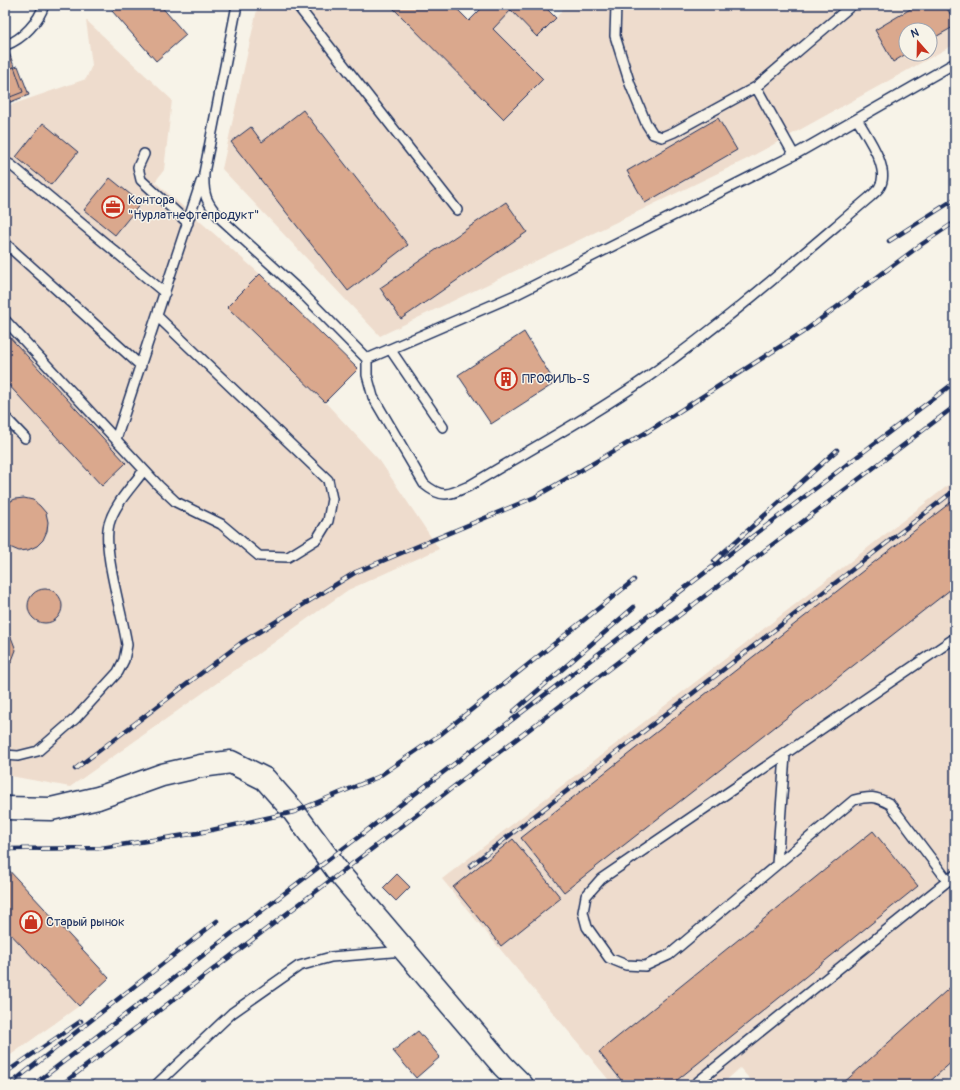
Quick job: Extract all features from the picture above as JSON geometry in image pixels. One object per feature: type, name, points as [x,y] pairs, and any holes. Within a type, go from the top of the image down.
[{"type":"main road","points":[[5,808],[51,809],[98,798],[162,775],[201,766],[231,762],[265,779],[294,812],[339,873],[503,1066],[522,1085]]},
{"type":"lane","points":[[6,45],[16,41],[41,15],[44,5]]},
{"type":"lane","points":[[116,440],[204,173],[237,5]]},
{"type":"lane","points":[[297,5],[457,210]]},
{"type":"lane","points":[[616,5],[615,36],[630,84],[646,122],[653,134],[662,137],[674,132],[756,87],[852,5]]},
{"type":"lane","points":[[367,359],[513,296],[794,155],[955,62]]},
{"type":"lane","points":[[756,87],[794,155]]},
{"type":"lane","points":[[204,173],[203,190],[208,205],[220,218],[299,290],[367,359],[367,375],[373,397],[424,484],[434,492],[448,495],[469,486],[608,403],[649,376],[701,338],[774,280],[880,188],[884,175],[880,162],[857,119]]},
{"type":"lane","points":[[144,154],[138,168],[141,180],[188,223]]},
{"type":"lane","points":[[5,162],[11,165],[165,292]]},
{"type":"lane","points":[[5,243],[141,366]]},
{"type":"lane","points":[[5,320],[144,470],[176,502],[220,524],[258,556],[288,557],[317,539],[328,521],[332,499],[328,480],[157,316]]},
{"type":"lane","points":[[390,348],[443,427]]},
{"type":"lane","points":[[5,416],[25,438]]},
{"type":"lane","points":[[5,755],[18,756],[38,751],[76,718],[118,672],[124,660],[127,645],[109,550],[108,525],[116,508],[144,470]]},
{"type":"lane","points":[[694,1085],[952,878],[890,804],[877,797],[866,797],[854,800],[669,955],[645,966],[626,965],[609,958],[588,928],[583,912],[586,896],[601,879],[955,638]]},
{"type":"lane","points":[[777,864],[785,755]]},
{"type":"lane","points":[[156,1085],[232,1013],[299,966],[314,960],[331,957],[405,951]]},
{"type":"shaded area","points":[[258,5],[453,5],[469,21],[485,5],[534,5],[536,7],[543,5],[556,18],[566,5],[955,5],[955,44],[938,53],[938,22],[898,22],[898,62],[922,62],[747,159],[380,336],[222,169]]},
{"type":"shaded area","points":[[86,20],[172,100],[164,170],[155,182],[260,274],[358,369],[325,402],[380,461],[439,549],[348,590],[70,787],[5,775],[5,107],[86,79],[92,65]]},
{"type":"shaded area","points":[[955,480],[955,1073],[941,1085],[755,1085],[740,1068],[721,1085],[613,1085],[442,879]]},
{"type":"shaded area","name":"Старый рынок","points":[[5,866],[109,978],[79,1006],[5,1059]]},
{"type":"building","points":[[120,5],[160,5],[186,35],[156,61],[112,11]]},
{"type":"building","points":[[390,5],[453,5],[469,21],[485,5],[534,5],[536,7],[543,5],[556,18],[537,37],[511,10],[493,29],[543,79],[503,119]]},
{"type":"building","points":[[917,5],[945,5],[955,22],[955,26],[938,36],[938,22],[898,22],[898,59],[893,62],[875,30]]},
{"type":"building","points":[[5,41],[23,92],[5,99]]},
{"type":"building","points":[[18,66],[29,95],[5,104],[5,70]]},
{"type":"building","points":[[303,110],[408,245],[348,291],[231,142],[251,127],[262,142]]},
{"type":"building","points":[[718,118],[737,150],[645,203],[627,171]]},
{"type":"building","points":[[43,123],[78,152],[51,185],[16,157]]},
{"type":"building","name":"Контора \"Нурлатнефтепродукт\"","points":[[110,178],[141,203],[115,235],[84,210]]},
{"type":"building","points":[[506,202],[527,232],[401,319],[380,288]]},
{"type":"building","points":[[260,274],[358,369],[325,402],[227,307]]},
{"type":"building","points":[[5,332],[126,463],[102,486],[5,381]]},
{"type":"building","name":"ПРОФИЛЬ-S","points":[[524,332],[555,383],[491,424],[458,375]]},
{"type":"building","points":[[24,498],[33,500],[40,506],[46,513],[48,522],[47,531],[43,540],[37,546],[28,550],[19,551],[5,545],[5,504],[15,499]]},
{"type":"building","points":[[955,499],[955,586],[564,892],[521,838]]},
{"type":"building","points":[[48,589],[55,591],[60,596],[62,606],[60,616],[55,621],[42,623],[35,621],[30,616],[28,603],[30,596],[35,591]]},
{"type":"building","points":[[5,632],[11,637],[16,650],[11,663],[5,667]]},
{"type":"building","points":[[873,831],[918,886],[671,1085],[625,1085],[599,1052]]},
{"type":"building","points":[[513,839],[561,898],[501,946],[453,887]]},
{"type":"building","points":[[5,866],[109,978],[79,1006],[5,928]]},
{"type":"building","points":[[397,874],[410,887],[396,901],[383,888]]},
{"type":"building","points":[[955,983],[955,1059],[926,1085],[841,1085]]},
{"type":"building","points":[[418,1031],[440,1057],[416,1078],[393,1051]]},
{"type":"railway","points":[[889,241],[955,199]]},
{"type":"railway","points":[[75,769],[241,643],[356,572],[535,497],[647,432],[803,332],[922,244],[955,222]]},
{"type":"railway","points":[[33,1085],[955,382]]},
{"type":"railway","points":[[61,1085],[955,406]]},
{"type":"railway","points":[[714,561],[837,450]]},
{"type":"railway","points":[[470,866],[955,490]]},
{"type":"railway","points":[[5,849],[101,848],[198,833],[294,812],[378,777],[441,734],[634,580]]},
{"type":"railway","points":[[513,712],[634,607]]},
{"type":"railway","points":[[9,1085],[217,921]]},
{"type":"railway","points":[[5,1073],[81,1021]]},
{"type":"place","name":"Контора \"Нурлатнефтепродукт\"","points":[[113,207]]},
{"type":"place","name":"ПРОФИЛЬ-S","points":[[506,379]]},
{"type":"place","name":"Старый рынок","points":[[31,922]]}]
